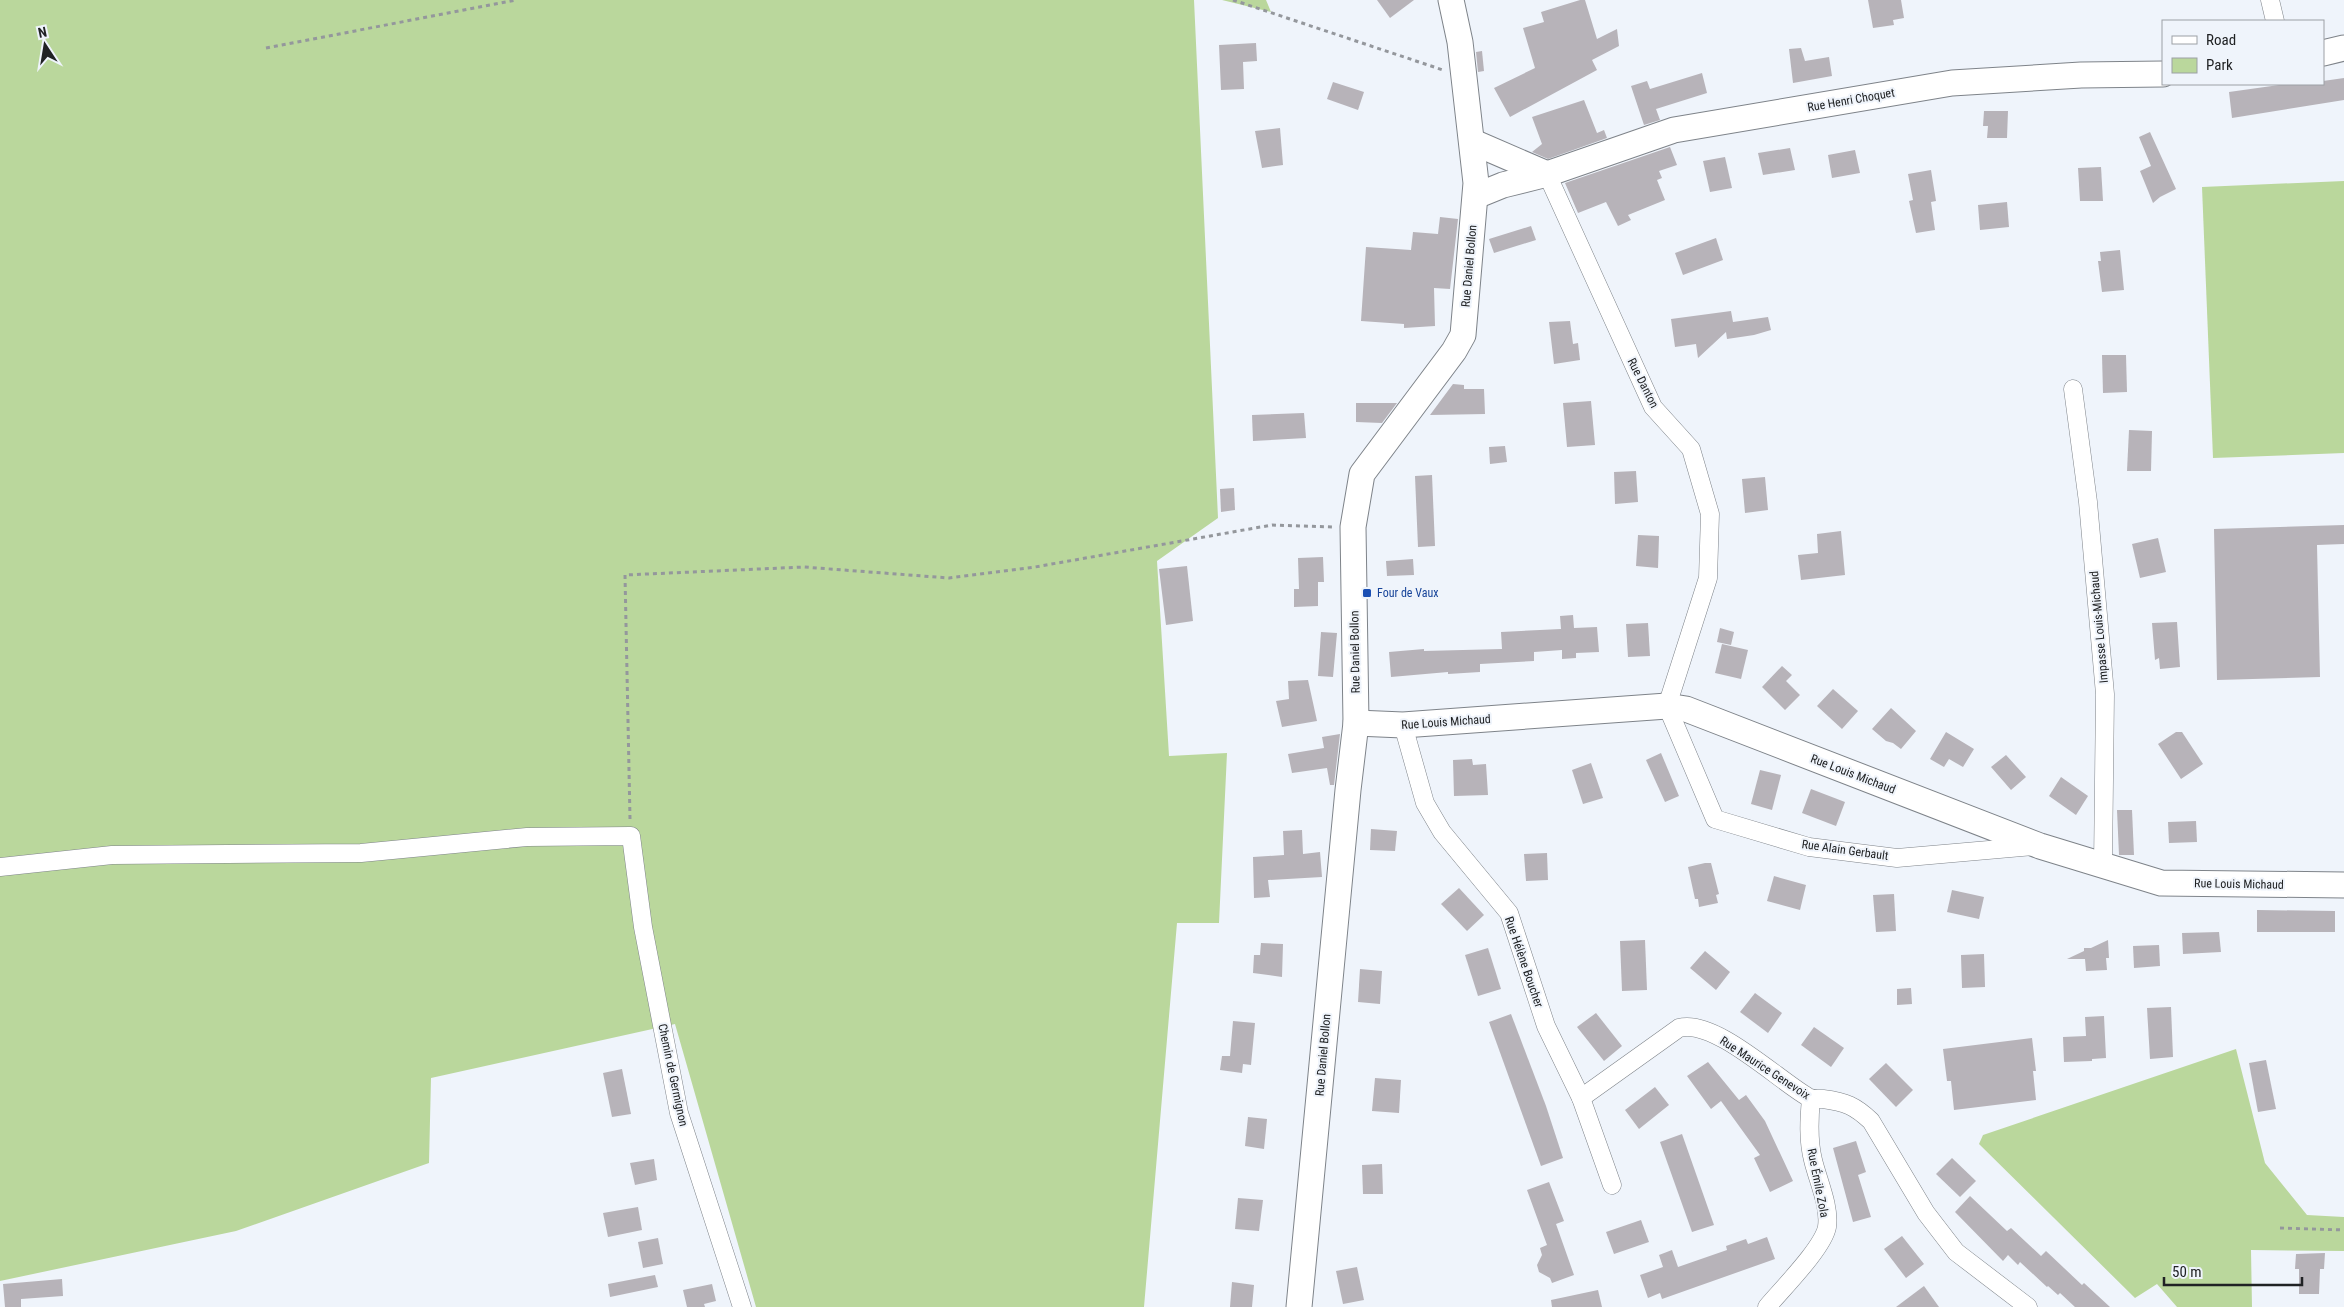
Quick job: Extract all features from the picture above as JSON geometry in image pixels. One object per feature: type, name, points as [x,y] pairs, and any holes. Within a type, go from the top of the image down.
[{"type":"street","name":"Rue Daniel Bollon","points":[[1299,1307],[1356,723],[1353,527],[1362,474],[1454,351],[1463,335],[1476,196],[1473,142],[1460,42],[1451,0]]},
{"type":"street","points":[[2270,0],[2275,20]]},
{"type":"street","points":[[2324,53],[2344,48]]},
{"type":"street","name":"Rue Henri Choquet","points":[[1476,196],[1503,185],[1547,174],[1674,130],[1952,83],[2081,75],[2162,74]]},
{"type":"street","points":[[1473,142],[1547,174]]},
{"type":"street","name":"Rue Danton","points":[[1547,174],[1653,407],[1691,449],[1710,514],[1708,578],[1667,706]]},
{"type":"street","name":"Impasse Louis-Michaud","points":[[2073,389],[2088,502],[2105,694],[2103,866]]},
{"type":"street","name":"Rue Louis Michaud","points":[[1356,723],[1403,725],[1667,706],[1686,709],[2040,846],[2161,882],[2344,885]]},
{"type":"street","name":"Rue Alain Gerbault","points":[[1667,706],[1715,819],[1809,847],[1897,858],[2040,846]]},
{"type":"street","name":"Rue Hélène Boucher","points":[[1403,725],[1425,803],[1442,832],[1509,913],[1546,1026],[1581,1098],[1612,1185]]},
{"type":"street","points":[[0,866],[112,855],[361,853],[527,837],[630,836]]},
{"type":"street","name":"Chemin de Germignon","points":[[630,836],[643,927],[679,1114],[742,1307]]},
{"type":"street","name":"Rue Maurice Genevoix","points":[[1581,1098],[1679,1028],[1689,1025],[1702,1029],[1740,1049],[1810,1099],[1847,1103],[1871,1121],[1926,1213],[1956,1252],[2028,1307]]},
{"type":"street","name":"Rue Émile Zola","points":[[1768,1307],[1819,1244],[1826,1228],[1827,1212],[1812,1158],[1808,1126],[1810,1099]]},
{"type":"path","points":[[266,48],[516,0]]},
{"type":"path","points":[[1233,0],[1464,77]]},
{"type":"path","points":[[630,836],[625,575],[804,567],[949,578],[1036,568],[1272,525],[1353,527]]},
{"type":"path","points":[[2280,1228],[2344,1230]]},
{"type":"green space","points":[[0,0],[1194,0],[1218,518],[1157,561],[1169,756],[1227,753],[1219,923],[1177,923],[1144,1307],[756,1307],[675,1024],[431,1078],[429,1163],[236,1231],[0,1281]]},
{"type":"green space","points":[[1222,0],[1266,0],[1271,12]]},
{"type":"green space","points":[[2344,181],[2344,453],[2213,458],[2202,187]]},
{"type":"green space","points":[[2236,1049],[2265,1163],[2307,1215],[2344,1217],[2344,1251],[2251,1250],[2252,1307],[2177,1307],[2157,1284],[2135,1298],[1979,1144],[1983,1135]]},
{"type":"building","points":[[1377,0],[1414,0],[1390,18]]},
{"type":"building","points":[[1585,0],[1597,39],[1617,29],[1619,46],[1592,60],[1597,70],[1510,117],[1494,88],[1535,68],[1523,28],[1544,22],[1541,12]]},
{"type":"building","points":[[1868,0],[1901,0],[1904,18],[1893,20],[1894,25],[1873,28]]},
{"type":"building","points":[[1256,43],[1257,61],[1243,62],[1244,89],[1221,90],[1219,45]]},
{"type":"building","points":[[1801,48],[1805,61],[1829,57],[1832,76],[1793,83],[1789,49]]},
{"type":"building","points":[[1482,51],[1484,71],[1478,72],[1476,52]]},
{"type":"building","points":[[1702,73],[1707,93],[1656,109],[1660,120],[1644,125],[1631,86],[1647,81],[1650,89]]},
{"type":"building","points":[[2344,78],[2344,100],[2232,118],[2229,92],[2279,85],[2324,85],[2324,81]]},
{"type":"building","points":[[1333,82],[1364,92],[1358,110],[1327,99]]},
{"type":"building","points":[[1584,100],[1597,133],[1604,130],[1607,138],[1548,159],[1532,152],[1542,144],[1532,117]]},
{"type":"building","points":[[1984,111],[2008,111],[2007,138],[1987,138],[1988,126],[1983,126]]},
{"type":"building","points":[[1280,128],[1283,165],[1262,168],[1255,131]]},
{"type":"building","points":[[2150,132],[2176,189],[2153,203],[2140,171],[2151,166],[2139,137]]},
{"type":"building","points":[[1670,147],[1677,165],[1659,171],[1662,178],[1657,180],[1665,200],[1628,215],[1631,220],[1618,226],[1606,202],[1578,213],[1565,183]]},
{"type":"building","points":[[1790,148],[1795,170],[1763,175],[1758,153]]},
{"type":"building","points":[[1855,150],[1860,173],[1832,178],[1828,155]]},
{"type":"building","points":[[1725,157],[1732,188],[1710,192],[1703,161]]},
{"type":"building","points":[[2101,167],[2103,201],[2080,201],[2078,168]]},
{"type":"building","points":[[1931,170],[1936,201],[1931,202],[1935,230],[1916,233],[1909,201],[1913,200],[1908,174]]},
{"type":"building","points":[[2007,202],[2009,227],[1980,230],[1978,205]]},
{"type":"building","points":[[1440,217],[1458,219],[1450,289],[1434,288],[1435,326],[1404,328],[1404,324],[1361,321],[1366,247],[1411,250],[1413,232],[1438,234]]},
{"type":"building","points":[[1531,226],[1536,240],[1494,253],[1489,239]]},
{"type":"building","points":[[1716,238],[1723,260],[1683,275],[1675,253]]},
{"type":"building","points":[[2120,250],[2124,290],[2102,292],[2098,261],[2101,261],[2100,252]]},
{"type":"building","points":[[1731,311],[1733,322],[1768,317],[1771,330],[1727,339],[1726,332],[1698,358],[1696,344],[1675,347],[1671,319]]},
{"type":"building","points":[[1570,321],[1573,344],[1578,343],[1580,360],[1554,364],[1549,322]]},
{"type":"building","points":[[2102,355],[2126,355],[2127,392],[2103,393]]},
{"type":"building","points":[[1453,384],[1464,385],[1464,389],[1484,389],[1485,414],[1430,415]]},
{"type":"building","points":[[1591,401],[1595,445],[1567,447],[1563,403]]},
{"type":"building","points":[[1356,403],[1397,403],[1382,423],[1356,422]]},
{"type":"building","points":[[1304,413],[1306,438],[1253,441],[1252,415]]},
{"type":"building","points":[[2129,430],[2152,431],[2151,471],[2127,471]]},
{"type":"building","points":[[1505,446],[1507,462],[1490,464],[1489,447]]},
{"type":"building","points":[[1636,471],[1638,502],[1615,504],[1614,472]]},
{"type":"building","points":[[1432,475],[1435,546],[1418,547],[1415,476]]},
{"type":"building","points":[[1765,477],[1768,510],[1745,513],[1742,479]]},
{"type":"building","points":[[1234,488],[1235,510],[1221,512],[1220,489]]},
{"type":"building","points":[[2344,525],[2344,544],[2317,545],[2320,677],[2217,680],[2214,529]]},
{"type":"building","points":[[1841,531],[1845,575],[1801,580],[1798,555],[1818,553],[1817,534]]},
{"type":"building","points":[[1638,535],[1659,536],[1658,568],[1636,566]]},
{"type":"building","points":[[2158,538],[2166,572],[2140,578],[2132,544]]},
{"type":"building","points":[[1323,557],[1324,582],[1318,582],[1318,606],[1294,607],[1294,589],[1299,589],[1298,558]]},
{"type":"building","points":[[1413,559],[1414,575],[1387,576],[1386,561]]},
{"type":"building","points":[[1187,566],[1193,621],[1166,625],[1159,569]]},
{"type":"building","points":[[1573,615],[1574,628],[1597,627],[1599,652],[1576,653],[1576,658],[1562,659],[1562,650],[1534,652],[1534,661],[1480,664],[1480,672],[1448,674],[1448,672],[1391,677],[1389,652],[1424,649],[1424,651],[1502,649],[1501,632],[1561,629],[1560,616]]},
{"type":"building","points":[[2177,622],[2180,667],[2160,669],[2159,658],[2155,660],[2152,623]]},
{"type":"building","points":[[1648,623],[1650,656],[1628,657],[1626,624]]},
{"type":"building","points":[[1720,628],[1734,632],[1731,645],[1717,642]]},
{"type":"building","points":[[1321,632],[1337,633],[1333,677],[1318,676]]},
{"type":"building","points":[[1722,644],[1748,650],[1741,679],[1715,673]]},
{"type":"building","points":[[1782,666],[1792,675],[1786,681],[1800,695],[1785,710],[1762,687]]},
{"type":"building","points":[[1308,680],[1317,721],[1282,727],[1276,701],[1289,699],[1288,681]]},
{"type":"building","points":[[1833,689],[1858,711],[1842,729],[1817,706]]},
{"type":"building","points":[[1891,708],[1916,731],[1901,749],[1893,743],[1886,741],[1872,729]]},
{"type":"building","points":[[1946,732],[1974,749],[1963,767],[1949,759],[1944,767],[1930,759]]},
{"type":"building","points":[[2176,732],[2182,732],[2203,764],[2181,779],[2158,744]]},
{"type":"building","points":[[1340,734],[1334,785],[1330,785],[1327,768],[1292,773],[1288,754],[1324,748],[1322,737]]},
{"type":"building","points":[[1661,753],[1679,796],[1665,802],[1646,760]]},
{"type":"building","points":[[2006,755],[2026,777],[2011,790],[1991,767]]},
{"type":"building","points":[[1472,759],[1473,765],[1486,764],[1488,795],[1454,796],[1453,760]]},
{"type":"building","points":[[1591,763],[1603,798],[1583,804],[1572,770]]},
{"type":"building","points":[[1760,770],[1781,775],[1772,810],[1751,804]]},
{"type":"building","points":[[2061,777],[2088,796],[2076,815],[2049,796]]},
{"type":"building","points":[[1811,789],[1845,802],[1836,826],[1802,813]]},
{"type":"building","points":[[2117,810],[2132,810],[2134,855],[2119,855]]},
{"type":"building","points":[[2196,821],[2197,842],[2169,843],[2168,822]]},
{"type":"building","points":[[1371,829],[1397,831],[1395,851],[1370,850]]},
{"type":"building","points":[[1302,830],[1303,854],[1320,852],[1322,877],[1268,880],[1270,897],[1254,898],[1253,857],[1284,855],[1283,831]]},
{"type":"building","points":[[1547,853],[1548,880],[1526,881],[1524,854]]},
{"type":"building","points":[[1711,863],[1719,894],[1716,895],[1718,903],[1699,907],[1698,899],[1695,899],[1688,867]]},
{"type":"building","points":[[1774,876],[1806,885],[1800,910],[1767,901]]},
{"type":"building","points":[[1459,888],[1484,915],[1467,931],[1441,904]]},
{"type":"building","points":[[1952,890],[1984,897],[1979,919],[1947,912]]},
{"type":"building","points":[[1894,894],[1896,931],[1876,932],[1873,895]]},
{"type":"building","points":[[2257,910],[2335,911],[2335,932],[2257,932]]},
{"type":"building","points":[[2219,932],[2221,952],[2183,954],[2182,933]]},
{"type":"building","points":[[1645,940],[1647,990],[1622,991],[1620,941]]},
{"type":"building","points":[[2108,940],[2109,958],[2106,958],[2107,970],[2086,971],[2085,959],[2067,959],[2084,951],[2084,948],[2091,948]]},
{"type":"building","points":[[1261,943],[1283,944],[1282,977],[1253,973],[1254,955],[1260,955]]},
{"type":"building","points":[[2159,945],[2160,966],[2134,968],[2133,946]]},
{"type":"building","points":[[1488,948],[1501,989],[1478,996],[1465,955]]},
{"type":"building","points":[[1705,951],[1730,972],[1716,990],[1690,968]]},
{"type":"building","points":[[1984,954],[1985,987],[1962,988],[1961,955]]},
{"type":"building","points":[[1360,969],[1382,971],[1380,1004],[1358,1002]]},
{"type":"building","points":[[1911,988],[1912,1004],[1897,1005],[1897,989]]},
{"type":"building","points":[[1755,993],[1782,1013],[1768,1033],[1740,1012]]},
{"type":"building","points":[[2171,1007],[2173,1057],[2150,1059],[2147,1008]]},
{"type":"building","points":[[1596,1013],[1622,1046],[1604,1061],[1577,1027]]},
{"type":"building","points":[[1511,1014],[1546,1106],[1563,1158],[1541,1166],[1489,1022]]},
{"type":"building","points":[[2104,1016],[2106,1058],[2092,1059],[2092,1061],[2064,1062],[2063,1037],[2086,1036],[2085,1017]]},
{"type":"building","points":[[1233,1021],[1255,1023],[1251,1065],[1243,1064],[1242,1073],[1220,1070],[1222,1056],[1230,1056]]},
{"type":"building","points":[[1814,1027],[1844,1048],[1831,1067],[1801,1045]]},
{"type":"building","points":[[2032,1038],[2036,1071],[2033,1071],[2036,1100],[1954,1110],[1951,1081],[1947,1081],[1943,1049]]},
{"type":"building","points":[[2266,1060],[2276,1109],[2258,1112],[2249,1063]]},
{"type":"building","points":[[1708,1062],[1739,1100],[1746,1095],[1765,1121],[1793,1181],[1770,1192],[1754,1158],[1760,1155],[1721,1101],[1711,1109],[1687,1076]]},
{"type":"building","points":[[1886,1063],[1913,1090],[1896,1107],[1869,1079]]},
{"type":"building","points":[[622,1069],[631,1114],[612,1117],[603,1073]]},
{"type":"building","points":[[1375,1078],[1401,1080],[1399,1113],[1372,1111]]},
{"type":"building","points":[[1655,1087],[1669,1105],[1639,1129],[1625,1110]]},
{"type":"building","points":[[1248,1117],[1267,1119],[1264,1149],[1245,1146]]},
{"type":"building","points":[[1682,1134],[1714,1225],[1692,1232],[1660,1142]]},
{"type":"building","points":[[1856,1141],[1866,1172],[1858,1175],[1871,1217],[1853,1222],[1833,1148]]},
{"type":"building","points":[[1952,1158],[1976,1181],[1960,1197],[1936,1174]]},
{"type":"building","points":[[654,1159],[657,1180],[635,1185],[630,1163]]},
{"type":"building","points":[[1382,1164],[1383,1194],[1363,1194],[1362,1165]]},
{"type":"building","points":[[1549,1182],[1564,1221],[1556,1224],[1574,1275],[1552,1283],[1550,1278],[1539,1272],[1537,1265],[1542,1255],[1540,1248],[1547,1245],[1527,1190]]},
{"type":"building","points":[[1970,1196],[2007,1231],[2011,1228],[2041,1256],[2046,1251],[2082,1285],[2084,1283],[2110,1307],[2075,1307],[2060,1293],[2058,1295],[2047,1287],[2020,1262],[2018,1265],[2008,1255],[2003,1261],[1955,1212]]},
{"type":"building","points":[[1238,1198],[1263,1200],[1259,1231],[1235,1229]]},
{"type":"building","points":[[638,1207],[642,1230],[608,1237],[603,1213]]},
{"type":"building","points":[[1641,1220],[1649,1242],[1614,1254],[1606,1232]]},
{"type":"building","points":[[1902,1236],[1924,1264],[1906,1278],[1884,1249]]},
{"type":"building","points":[[1767,1237],[1775,1259],[1662,1299],[1660,1293],[1648,1298],[1640,1275],[1663,1267],[1659,1255],[1672,1250],[1678,1267],[1727,1250],[1726,1246],[1746,1239],[1748,1244]]},
{"type":"building","points":[[658,1238],[663,1264],[643,1268],[638,1242]]},
{"type":"building","points":[[2325,1253],[2324,1269],[2320,1269],[2319,1294],[2299,1294],[2299,1269],[2295,1269],[2296,1254]]},
{"type":"building","points":[[1357,1267],[1364,1300],[1343,1304],[1336,1271]]},
{"type":"building","points":[[655,1275],[658,1287],[610,1297],[608,1284]]},
{"type":"building","points":[[62,1279],[63,1296],[21,1299],[21,1307],[5,1307],[3,1284]]},
{"type":"building","points":[[1232,1282],[1254,1285],[1252,1307],[1230,1307]]},
{"type":"building","points":[[712,1284],[716,1301],[704,1304],[705,1307],[687,1307],[683,1290]]},
{"type":"building","points":[[1924,1286],[1939,1307],[1896,1307]]},
{"type":"building","points":[[1598,1290],[1602,1307],[1552,1307],[1551,1300]]},
{"type":"place","name":"Four de Vaux","points":[[1367,593]]}]
